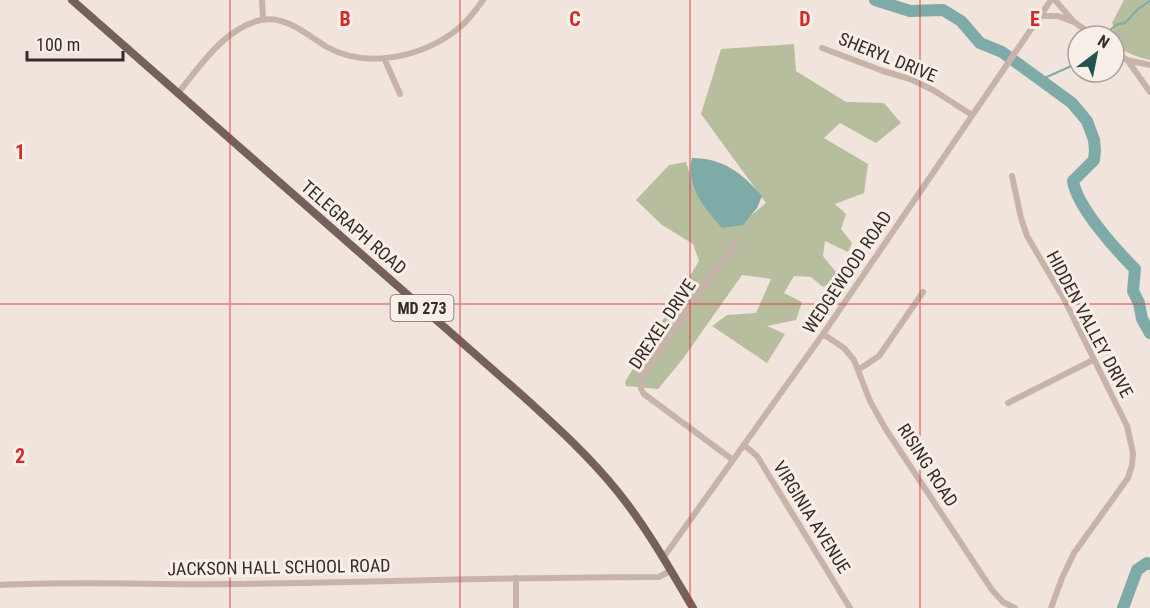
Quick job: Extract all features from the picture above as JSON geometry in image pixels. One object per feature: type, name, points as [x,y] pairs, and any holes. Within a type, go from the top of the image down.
[{"type":"main road","name":"TELEGRAPH ROAD","points":[[72,0],[524,397],[571,441],[611,484],[640,522],[693,608]]},
{"type":"street","points":[[262,0],[263,20]]},
{"type":"street","points":[[177,94],[227,38],[249,23],[276,20],[299,28],[340,53],[384,58],[419,50],[442,39],[460,27],[483,0]]},
{"type":"street","points":[[1053,0],[1077,24]]},
{"type":"street","name":"WEDGEWOOD ROAD","points":[[663,558],[823,334],[1008,61],[1053,0]]},
{"type":"street","points":[[1039,16],[1058,16],[1074,22]]},
{"type":"street","name":"SHERYL DRIVE","points":[[822,48],[910,79],[933,90],[972,115]]},
{"type":"street","points":[[384,58],[400,94]]},
{"type":"street","points":[[1127,60],[1150,65]]},
{"type":"street","points":[[1127,60],[1150,92]]},
{"type":"street","name":"HIDDEN VALLEY DRIVE","points":[[1012,176],[1021,218],[1028,236],[1063,297],[1126,426],[1131,441],[1132,465],[1122,488],[1071,558],[1051,608]]},
{"type":"street","name":"DREXEL DRIVE","points":[[733,460],[645,394],[640,382],[641,377],[737,241]]},
{"type":"street","points":[[858,370],[879,356],[924,292]]},
{"type":"street","name":"RISING ROAD","points":[[823,334],[849,354],[876,412],[992,590],[1003,602],[1015,608]]},
{"type":"street","points":[[1008,403],[1093,360]]},
{"type":"street","name":"VIRGINIA AVENUE","points":[[744,445],[757,456],[850,608]]},
{"type":"street","name":"JACKSON HALL SCHOOL ROAD","points":[[0,585],[48,582],[158,585],[659,577],[670,570]]},
{"type":"street","points":[[516,578],[516,608]]},
{"type":"green space","points":[[1124,0],[1150,0],[1150,60],[1126,52],[1126,24],[1112,23]]},
{"type":"green space","points":[[794,44],[796,71],[846,102],[884,103],[901,123],[876,143],[840,123],[824,138],[868,164],[864,193],[835,204],[846,214],[841,229],[852,243],[848,252],[825,241],[823,256],[840,277],[823,287],[811,277],[794,276],[784,293],[802,302],[796,320],[767,326],[785,334],[767,363],[712,326],[727,315],[756,313],[771,279],[742,275],[682,360],[658,389],[626,386],[625,382],[699,261],[693,244],[662,225],[636,200],[669,165],[686,162],[695,191],[739,225],[766,203],[701,114],[721,49]]},
{"type":"water","points":[[692,158],[713,161],[731,168],[747,180],[762,196],[757,208],[743,225],[722,228],[709,213],[694,188],[691,178]]},
{"type":"waterway","points":[[875,0],[910,11],[943,10],[961,21],[980,43],[1002,52],[1072,103],[1087,121],[1094,140],[1094,160],[1073,181],[1082,203],[1098,228],[1135,269],[1133,291],[1139,303],[1142,319],[1150,333]]},
{"type":"waterway","points":[[1119,24],[1125,23],[1138,9],[1150,1]]},
{"type":"waterway","points":[[1040,80],[1066,68]]},
{"type":"waterway","points":[[1123,608],[1137,570],[1147,563],[1150,564]]}]
